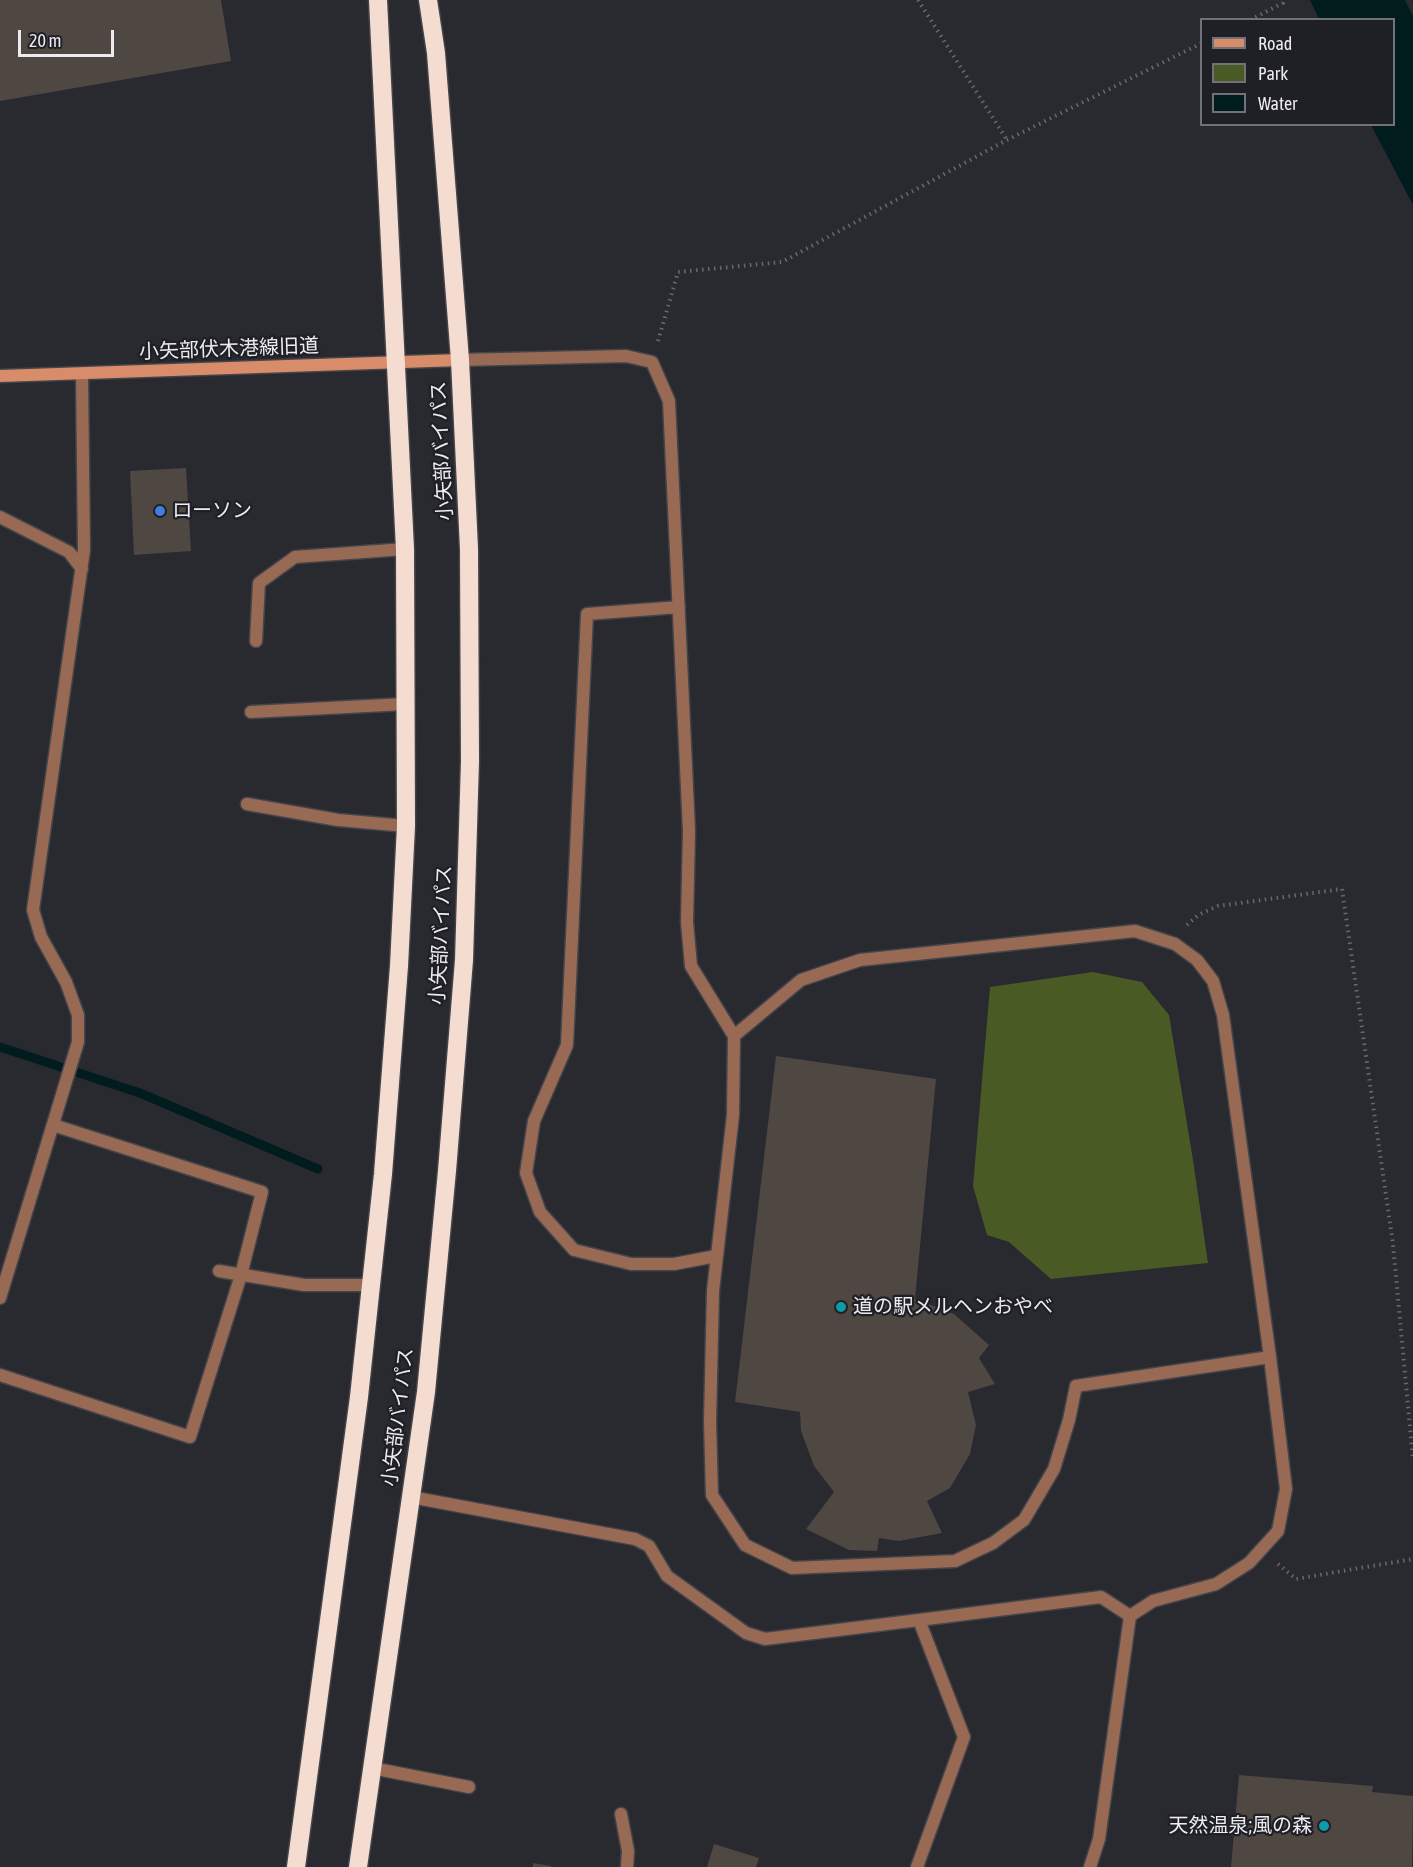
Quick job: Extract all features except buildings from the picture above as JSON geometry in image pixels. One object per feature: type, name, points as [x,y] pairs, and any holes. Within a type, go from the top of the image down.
[{"type":"highway","name":"小矢部バイパス","points":[[296,1867],[356,1421],[384,1163],[399,966],[406,826],[405,549],[378,0]]},
{"type":"highway","name":"小矢部バイパス","points":[[358,1867],[427,1380],[464,960],[470,760],[469,572],[460,360],[436,53],[428,0]]},
{"type":"street","points":[[460,360],[626,356],[652,362],[669,401],[689,831],[687,922],[691,966],[734,1036],[733,1115],[713,1290],[710,1422],[712,1495],[745,1545],[792,1568],[955,1561],[993,1543],[1024,1520],[1054,1468],[1069,1420],[1076,1386],[1270,1357]]},
{"type":"street","name":"小矢部伏木港線旧道","points":[[0,376],[82,375],[460,360]]},
{"type":"street","points":[[0,1298],[78,1042],[78,1015],[66,982],[41,937],[33,910],[84,549],[82,375]]},
{"type":"street","points":[[0,517],[69,552],[82,569]]},
{"type":"street","points":[[256,641],[259,583],[295,557],[405,549]]},
{"type":"street","points":[[679,607],[587,614],[567,1045],[534,1121],[526,1173],[540,1212],[574,1250],[631,1264],[674,1264],[716,1256]]},
{"type":"street","points":[[251,712],[405,705]]},
{"type":"street","points":[[248,804],[338,820],[406,826]]},
{"type":"street","points":[[734,1036],[801,981],[860,960],[1136,930],[1175,944],[1197,960],[1213,981],[1223,1015],[1286,1489],[1278,1531],[1250,1563],[1216,1584],[1153,1601],[1130,1616],[1099,1839],[1090,1867]]},
{"type":"street","points":[[0,1375],[190,1437],[241,1275],[262,1192],[53,1125]]},
{"type":"street","points":[[219,1271],[304,1285],[371,1285]]},
{"type":"street","points":[[411,1497],[634,1539],[649,1546],[667,1576],[746,1632],[765,1639],[1101,1597],[1130,1616]]},
{"type":"street","points":[[917,1867],[964,1737],[919,1620]]},
{"type":"street","points":[[372,1768],[469,1787]]},
{"type":"street","points":[[621,1814],[628,1851],[627,1867]]},
{"type":"path","points":[[918,0],[1007,140]]},
{"type":"path","points":[[1254,18],[1283,3],[1282,0]]},
{"type":"path","points":[[652,362],[678,272],[782,262],[1007,140],[1200,45]]},
{"type":"path","points":[[1175,944],[1186,926],[1198,915],[1218,906],[1342,890],[1393,1244],[1413,1460]]},
{"type":"path","points":[[1261,1550],[1296,1579],[1413,1559]]},
{"type":"green space","points":[[1093,972],[1142,982],[1169,1015],[1208,1263],[1051,1279],[1009,1242],[987,1235],[973,1186],[990,987]]},
{"type":"water","points":[[1310,0],[1405,0],[1413,16],[1413,205],[1372,126],[1395,126],[1395,18],[1319,18]]},
{"type":"waterway","points":[[0,1047],[140,1093],[318,1169]]},
{"type":"place","name":"ローソン","points":[[160,511]]},
{"type":"place","name":"道の駅メルヘンおやべ","points":[[841,1307]]},
{"type":"place","name":"天然温泉;風の森","points":[[1324,1826]]}]
